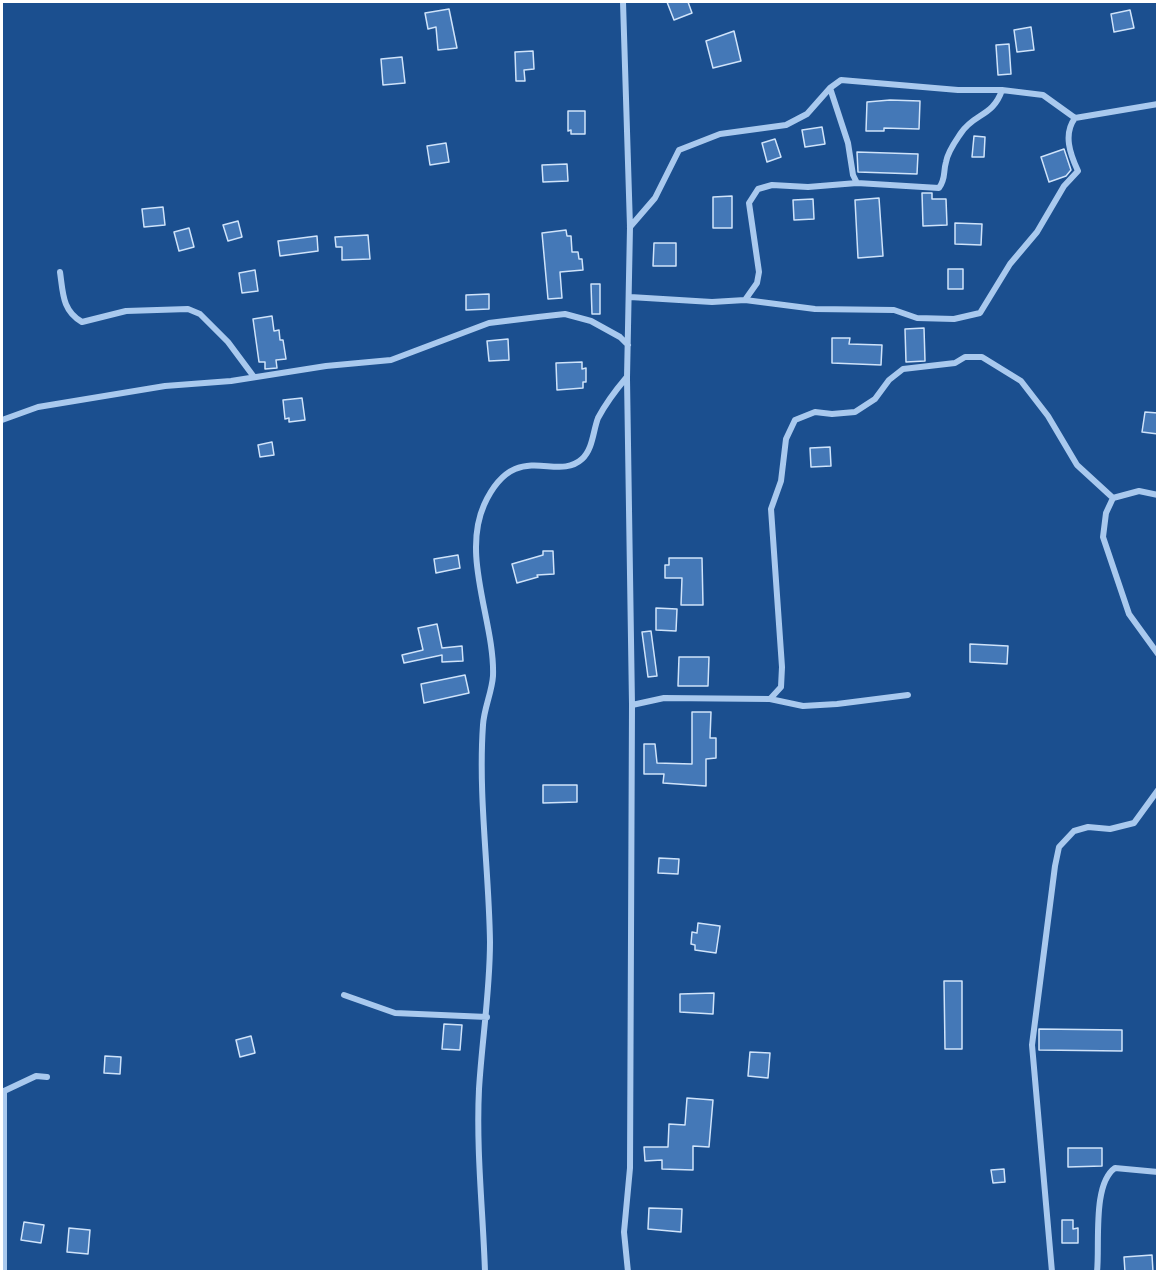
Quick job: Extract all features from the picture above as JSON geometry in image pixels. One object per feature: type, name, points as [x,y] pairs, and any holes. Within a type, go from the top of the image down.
[{"type":"street","points":[[623,2],[630,227],[627,378],[632,705],[630,1168],[624,1232],[628,1272]]},
{"type":"street","points":[[630,227],[655,198],[679,150],[720,134],[786,125],[807,114],[830,88],[841,80],[958,90],[1002,90],[1043,95],[1075,118]]},
{"type":"street","points":[[830,88],[848,143],[853,175],[857,183]]},
{"type":"street","points":[[746,300],[757,284],[759,272],[748,203],[758,189],[772,185],[808,187],[857,183],[939,188],[944,182],[946,162],[952,147],[963,129],[997,104],[1002,90]]},
{"type":"street","points":[[630,297],[712,302],[746,300],[815,309],[894,310],[917,318],[954,319],[980,313],[1010,264],[1036,232],[1064,186],[1078,171],[1069,145],[1070,125],[1075,118],[1158,104]]},
{"type":"street","points":[[60,272],[64,301],[71,316],[82,322],[126,311],[188,309],[200,314],[228,342],[254,378]]},
{"type":"street","points":[[2,420],[38,406],[165,386],[254,378],[326,366],[391,360],[489,323],[566,314],[591,321],[620,337],[628,345]]},
{"type":"street","points":[[770,699],[781,687],[783,667],[771,509],[781,481],[786,439],[795,420],[815,412],[832,414],[855,412],[875,399],[890,380],[903,369],[955,363],[965,357],[982,357],[1022,381],[1048,416],[1077,465],[1113,498]]},
{"type":"street","points":[[484,1272],[478,1143],[479,1088],[490,982],[490,930],[484,841],[483,725],[493,678],[488,621],[482,599],[478,564],[478,532],[484,506],[500,481],[511,471],[521,465],[567,466],[581,460],[590,450],[597,422],[606,402],[627,378]]},
{"type":"street","points":[[1158,495],[1139,491],[1113,498],[1106,513],[1103,537],[1129,614],[1158,654]]},
{"type":"street","points":[[632,705],[664,698],[770,699],[803,706],[908,695]]},
{"type":"street","points":[[1052,1272],[1032,1045],[1059,847],[1074,831],[1088,827],[1110,829],[1134,823],[1158,790]]},
{"type":"street","points":[[344,995],[395,1013],[487,1017]]},
{"type":"street","points":[[4,1272],[3,1092],[36,1077],[47,1077]]},
{"type":"street","points":[[1097,1272],[1098,1207],[1109,1172],[1115,1168],[1158,1173]]},
{"type":"building","points":[[667,2],[688,2],[692,13],[674,20]]},
{"type":"building","points":[[449,9],[457,48],[438,50],[436,27],[428,29],[425,13]]},
{"type":"building","points":[[1130,10],[1134,28],[1114,32],[1111,14]]},
{"type":"building","points":[[1031,27],[1034,50],[1017,52],[1014,30]]},
{"type":"building","points":[[734,31],[741,61],[713,68],[706,41]]},
{"type":"building","points":[[1009,44],[1011,74],[998,75],[996,45]]},
{"type":"building","points":[[533,51],[534,69],[524,70],[525,81],[516,81],[515,52]]},
{"type":"building","points":[[402,57],[405,83],[383,85],[381,59]]},
{"type":"building","points":[[920,101],[919,129],[884,128],[884,131],[866,131],[867,102]]},
{"type":"building","points":[[568,111],[585,111],[585,134],[571,134],[571,130],[568,131]]},
{"type":"building","points":[[822,127],[825,144],[805,147],[802,130]]},
{"type":"building","points":[[974,136],[985,137],[984,157],[972,157]]},
{"type":"building","points":[[775,139],[781,157],[767,162],[762,143]]},
{"type":"building","points":[[446,143],[449,162],[430,165],[427,146]]},
{"type":"building","points":[[1064,149],[1071,170],[1066,176],[1049,182],[1041,157]]},
{"type":"building","points":[[857,152],[918,154],[917,174],[858,172]]},
{"type":"building","points":[[567,164],[568,181],[543,182],[542,165]]},
{"type":"building","points":[[922,193],[932,193],[932,199],[946,199],[947,225],[923,226]]},
{"type":"building","points":[[732,196],[732,228],[713,228],[713,197]]},
{"type":"building","points":[[879,198],[883,256],[858,258],[855,200]]},
{"type":"building","points":[[813,199],[814,219],[794,220],[793,200]]},
{"type":"building","points":[[163,207],[165,225],[144,227],[142,209]]},
{"type":"building","points":[[238,221],[242,237],[228,241],[223,225]]},
{"type":"building","points":[[955,223],[982,224],[981,245],[955,244]]},
{"type":"building","points":[[189,228],[194,247],[179,251],[174,232]]},
{"type":"building","points":[[566,230],[567,236],[571,236],[572,252],[578,252],[579,259],[582,259],[583,270],[560,272],[562,298],[548,299],[542,233]]},
{"type":"building","points":[[368,235],[370,259],[342,260],[342,247],[336,247],[335,237]]},
{"type":"building","points":[[317,236],[318,251],[280,256],[278,241]]},
{"type":"building","points":[[654,243],[676,243],[676,266],[653,266]]},
{"type":"building","points":[[948,269],[963,269],[963,289],[948,289]]},
{"type":"building","points":[[255,270],[258,291],[242,293],[239,273]]},
{"type":"building","points":[[591,284],[600,284],[600,314],[592,314]]},
{"type":"building","points":[[489,294],[489,309],[466,310],[466,295]]},
{"type":"building","points":[[272,316],[274,331],[279,330],[280,340],[283,340],[286,359],[276,360],[277,368],[265,369],[265,362],[259,362],[253,319]]},
{"type":"building","points":[[924,328],[925,361],[906,362],[905,329]]},
{"type":"building","points":[[832,338],[850,338],[849,344],[882,345],[881,365],[832,363]]},
{"type":"building","points":[[508,339],[509,360],[489,361],[487,341]]},
{"type":"building","points":[[582,362],[582,369],[586,368],[586,382],[583,382],[583,388],[557,390],[556,363]]},
{"type":"building","points":[[302,398],[305,420],[289,422],[289,418],[285,419],[283,400]]},
{"type":"building","points":[[1145,412],[1158,413],[1158,434],[1142,432]]},
{"type":"building","points":[[272,442],[274,455],[260,457],[258,445]]},
{"type":"building","points":[[830,447],[831,466],[811,467],[810,448]]},
{"type":"building","points":[[543,551],[553,551],[554,574],[537,575],[538,577],[517,583],[512,564],[543,555]]},
{"type":"building","points":[[458,555],[460,568],[436,573],[434,559]]},
{"type":"building","points":[[669,558],[702,558],[703,605],[681,605],[682,578],[665,578],[665,565],[669,565]]},
{"type":"building","points":[[656,608],[677,609],[676,631],[656,630]]},
{"type":"building","points":[[437,624],[442,648],[462,646],[463,661],[442,662],[442,655],[404,663],[402,655],[423,650],[418,628]]},
{"type":"building","points":[[651,631],[657,676],[648,677],[642,632]]},
{"type":"building","points":[[970,644],[1008,646],[1007,664],[970,662]]},
{"type":"building","points":[[679,657],[709,657],[708,686],[678,686]]},
{"type":"building","points":[[465,675],[469,693],[424,703],[421,684]]},
{"type":"building","points":[[692,712],[711,712],[710,738],[716,738],[716,758],[706,759],[706,786],[663,783],[664,774],[644,774],[644,744],[655,744],[657,763],[692,764]]},
{"type":"building","points":[[543,785],[577,785],[577,802],[543,803]]},
{"type":"building","points":[[659,858],[679,859],[678,874],[658,873]]},
{"type":"building","points":[[698,923],[720,926],[716,953],[695,950],[695,945],[691,944],[692,932],[697,933]]},
{"type":"building","points":[[944,981],[962,981],[962,1049],[945,1049]]},
{"type":"building","points":[[714,993],[713,1014],[680,1012],[680,994]]},
{"type":"building","points":[[444,1024],[462,1025],[460,1050],[442,1049]]},
{"type":"building","points":[[1039,1029],[1122,1030],[1122,1051],[1039,1050]]},
{"type":"building","points":[[251,1036],[255,1053],[240,1057],[236,1040]]},
{"type":"building","points":[[750,1052],[770,1053],[768,1078],[748,1076]]},
{"type":"building","points":[[105,1056],[121,1057],[120,1074],[104,1073]]},
{"type":"building","points":[[687,1098],[713,1100],[709,1147],[693,1146],[693,1170],[662,1169],[662,1160],[645,1161],[644,1147],[668,1147],[669,1124],[685,1125]]},
{"type":"building","points":[[1068,1148],[1102,1148],[1102,1166],[1068,1167]]},
{"type":"building","points":[[1004,1169],[1005,1182],[993,1183],[991,1170]]},
{"type":"building","points":[[649,1208],[682,1209],[681,1232],[648,1229]]},
{"type":"building","points":[[1062,1220],[1073,1220],[1073,1229],[1078,1228],[1078,1243],[1062,1243]]},
{"type":"building","points":[[24,1222],[44,1225],[41,1243],[21,1240]]},
{"type":"building","points":[[69,1228],[90,1230],[88,1254],[67,1252]]},
{"type":"building","points":[[1152,1255],[1153,1272],[1125,1272],[1124,1257]]}]
